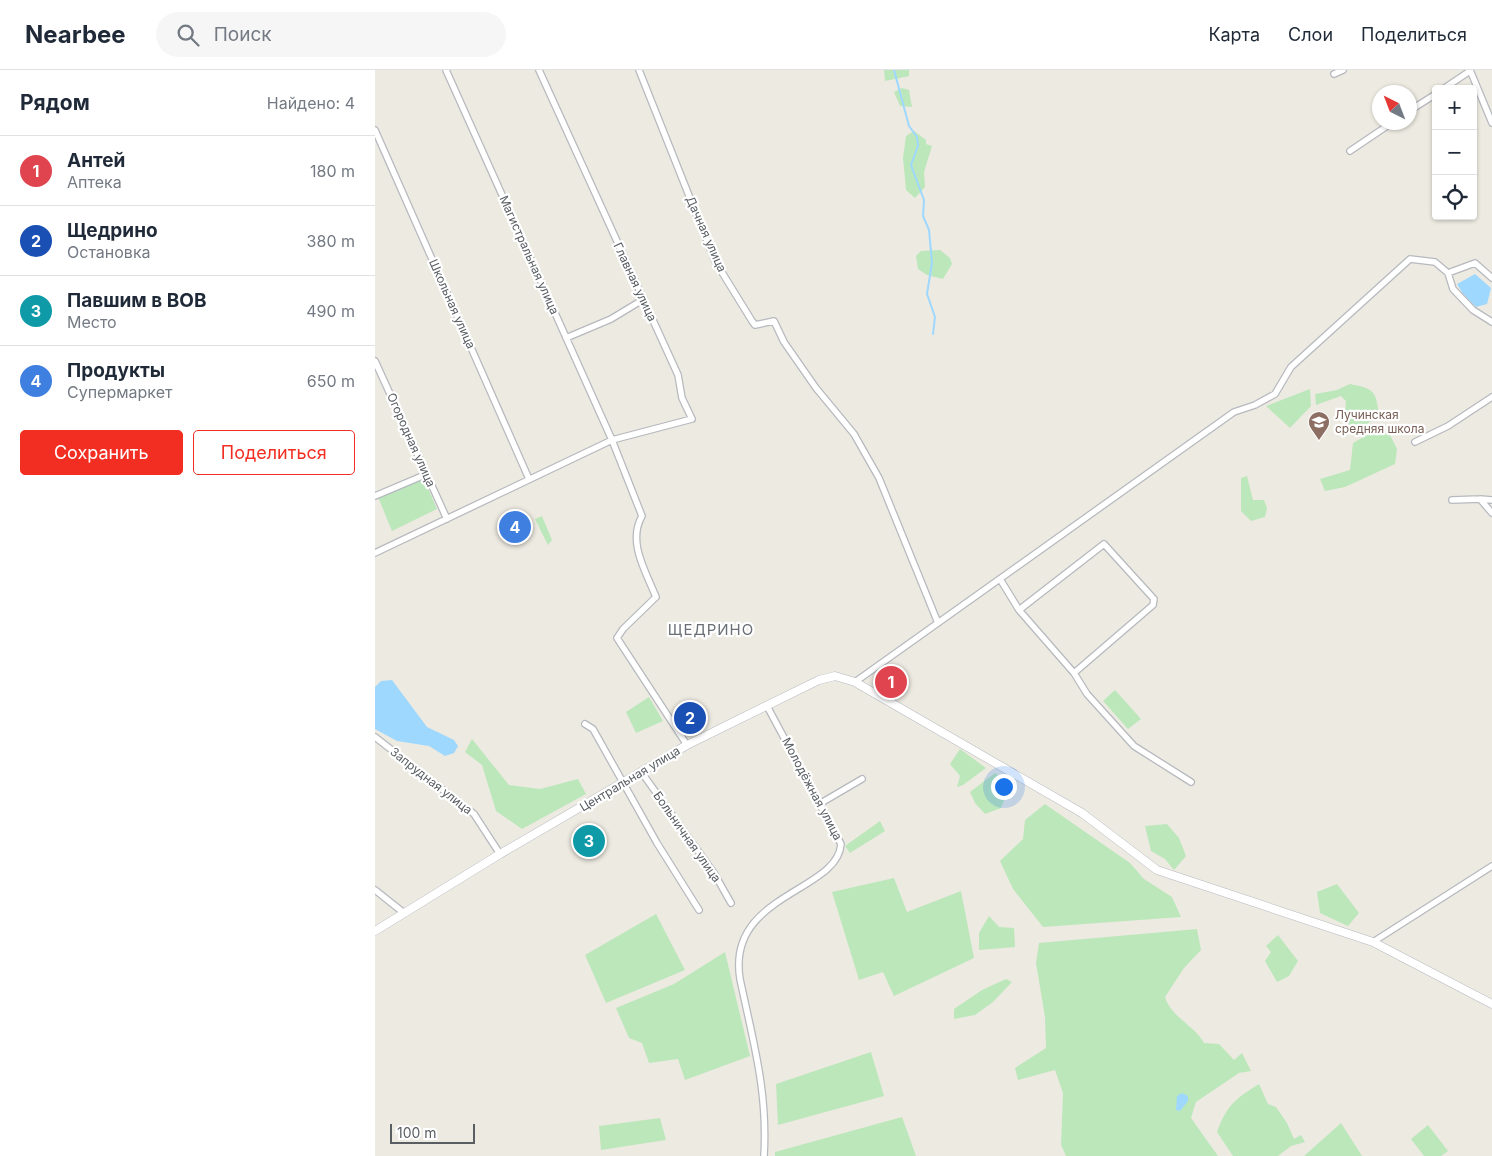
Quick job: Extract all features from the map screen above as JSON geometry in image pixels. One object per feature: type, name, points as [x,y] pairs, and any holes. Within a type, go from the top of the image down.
[{"type":"street","name":"Магистральная улица","points":[[446,70],[612,440],[642,516],[635,528],[636,546],[656,597],[623,629],[617,638],[687,745]]},
{"type":"street","name":"Главная улица","points":[[539,70],[598,204],[678,375],[682,398],[692,419],[612,440]]},
{"type":"street","name":"Дачная улица","points":[[639,70],[715,261],[755,325],[774,321],[784,342],[819,392],[855,434],[879,478],[938,624]]},
{"type":"street","points":[[1334,74],[1343,70]]},
{"type":"street","points":[[1449,85],[1470,70],[1492,123]]},
{"type":"street","points":[[1417,106],[1432,97]]},
{"type":"street","name":"Школьная улица","points":[[375,130],[529,478]]},
{"type":"street","points":[[1350,151],[1381,130]]},
{"type":"street","points":[[855,682],[1234,412],[1255,405],[1275,394],[1291,367],[1410,259],[1435,262],[1448,273],[1453,289],[1473,310],[1489,320],[1492,311]]},
{"type":"street","points":[[1448,273],[1475,263],[1492,278]]},
{"type":"street","points":[[566,338],[611,318],[644,299]]},
{"type":"street","name":"Огородная улица","points":[[375,361],[447,519]]},
{"type":"street","points":[[1415,442],[1448,426],[1492,397]]},
{"type":"street","points":[[375,553],[612,440]]},
{"type":"street","points":[[375,496],[427,474]]},
{"type":"street","points":[[1480,499],[1492,513]]},
{"type":"street","points":[[1452,500],[1492,500]]},
{"type":"street","points":[[1019,610],[1105,544],[1154,599],[1153,605],[1074,673]]},
{"type":"street","points":[[1000,579],[1019,610],[1074,673],[1087,694],[1134,746],[1191,782]]},
{"type":"street","name":"Центральная улица","points":[[375,930],[500,854],[642,773],[687,745],[819,680],[835,676],[855,682],[1082,813],[1157,870],[1373,942],[1492,1004]]},
{"type":"street","name":"Молодёжная улица","points":[[764,1156],[766,1122],[762,1076],[740,979],[739,952],[757,919],[775,904],[825,871],[838,858],[841,844],[821,803],[767,706]]},
{"type":"street","name":"Больничная улица","points":[[585,724],[593,729],[623,784],[699,910]]},
{"type":"street","name":"Запрудная улица","points":[[375,737],[474,814],[500,854]]},
{"type":"street","name":"Больничная улица","points":[[642,773],[714,872],[731,903]]},
{"type":"street","points":[[821,803],[862,779]]},
{"type":"street","points":[[1373,942],[1492,866]]},
{"type":"street","points":[[375,890],[403,913]]},
{"type":"green space","points":[[884,70],[909,70],[909,76],[885,81]]},
{"type":"green space","points":[[902,88],[909,90],[912,107],[900,106],[894,92]]},
{"type":"green space","points":[[914,131],[926,140],[926,144],[932,146],[924,172],[925,187],[915,198],[906,190],[903,158],[906,136]]},
{"type":"green space","points":[[940,250],[950,258],[952,264],[943,279],[927,275],[918,269],[916,256],[921,251]]},
{"type":"green space","points":[[1350,384],[1365,388],[1373,393],[1377,402],[1379,417],[1352,432],[1345,414],[1346,401],[1341,396],[1316,405],[1315,394],[1337,390]]},
{"type":"green space","points":[[1310,389],[1311,406],[1290,428],[1266,406]]},
{"type":"green space","points":[[1376,430],[1390,435],[1397,449],[1395,464],[1345,487],[1325,491],[1320,479],[1350,470],[1353,443]]},
{"type":"green space","points":[[1247,476],[1253,500],[1264,500],[1267,508],[1265,517],[1251,521],[1241,511],[1241,478]]},
{"type":"green space","points":[[423,477],[437,509],[392,531],[378,497]]},
{"type":"green space","points":[[542,516],[552,540],[548,545],[535,519]]},
{"type":"green space","points":[[1115,690],[1141,719],[1128,729],[1103,701]]},
{"type":"green space","points":[[649,697],[663,721],[636,733],[626,712]]},
{"type":"green space","points":[[472,739],[509,785],[540,789],[578,779],[586,794],[522,829],[496,811],[482,765],[465,752]]},
{"type":"green space","points":[[960,749],[986,768],[963,785],[957,787],[960,776],[950,764]]},
{"type":"green space","points":[[995,773],[1010,785],[1001,808],[985,814],[975,803],[970,792]]},
{"type":"green space","points":[[1045,804],[1130,863],[1144,879],[1172,897],[1181,917],[1043,927],[1013,889],[1000,861],[1023,839],[1025,820]]},
{"type":"green space","points":[[880,821],[885,831],[850,853],[845,846]]},
{"type":"green space","points":[[1167,824],[1179,838],[1186,856],[1174,870],[1165,859],[1151,851],[1145,826]]},
{"type":"green space","points":[[894,878],[907,912],[961,891],[974,958],[894,996],[883,972],[859,980],[832,892]]},
{"type":"green space","points":[[1337,884],[1359,913],[1348,926],[1320,913],[1317,892]]},
{"type":"green space","points":[[656,914],[685,970],[606,1003],[585,955]]},
{"type":"green space","points":[[989,916],[999,927],[1014,928],[1015,947],[979,950],[979,933]]},
{"type":"green space","points":[[1197,929],[1201,950],[1184,968],[1165,997],[1177,1016],[1195,1031],[1204,1043],[1219,1044],[1234,1060],[1242,1053],[1251,1071],[1239,1073],[1196,1102],[1191,1118],[1218,1156],[1066,1156],[1061,1145],[1063,1093],[1055,1070],[1018,1080],[1015,1068],[1046,1048],[1045,1017],[1036,963],[1039,943]]},
{"type":"green space","points":[[1278,935],[1298,961],[1289,976],[1277,982],[1265,961],[1271,952],[1266,946]]},
{"type":"green space","points":[[725,952],[750,1056],[685,1080],[678,1059],[649,1063],[642,1043],[629,1038],[616,1008],[674,984]]},
{"type":"green space","points":[[1006,979],[1012,982],[993,1002],[975,1015],[954,1019],[954,1009],[982,990]]},
{"type":"green space","points":[[871,1052],[884,1096],[778,1125],[776,1084]]},
{"type":"green space","points":[[1259,1084],[1268,1104],[1276,1107],[1287,1123],[1294,1139],[1301,1135],[1305,1142],[1291,1146],[1278,1156],[1233,1156],[1217,1132],[1228,1109],[1244,1094]]},
{"type":"green space","points":[[902,1117],[916,1156],[775,1156],[775,1152]]},
{"type":"green space","points":[[660,1118],[666,1140],[601,1150],[599,1126]]},
{"type":"green space","points":[[1341,1123],[1362,1156],[1304,1156]]},
{"type":"green space","points":[[1428,1125],[1448,1151],[1441,1156],[1424,1156],[1411,1139]]},
{"type":"water","points":[[1475,274],[1491,288],[1487,304],[1476,307],[1463,294],[1457,284]]},
{"type":"water","points":[[392,680],[427,727],[454,740],[458,746],[454,753],[445,756],[429,746],[397,741],[375,729],[375,687],[381,681]]},
{"type":"water","points":[[1182,1093],[1188,1096],[1188,1101],[1180,1111],[1176,1110],[1177,1096]]},
{"type":"waterway","points":[[894,70],[909,126],[917,137],[918,146],[911,165],[924,200],[923,216],[929,230],[932,263],[927,294],[935,317],[933,334]]},
{"type":"place","name":"Лучинская средняя школа","points":[[1319,441]]},
{"type":"place","name":"Продукты","points":[[515,527]]},
{"type":"place","name":"Антей","points":[[891,682]]},
{"type":"place","name":"Щедрино","points":[[690,718]]},
{"type":"place","name":"Павшим в ВОВ","points":[[589,841]]},
{"type":"district","name":"ЩЕДРИНО","points":[[711,630]]}]
